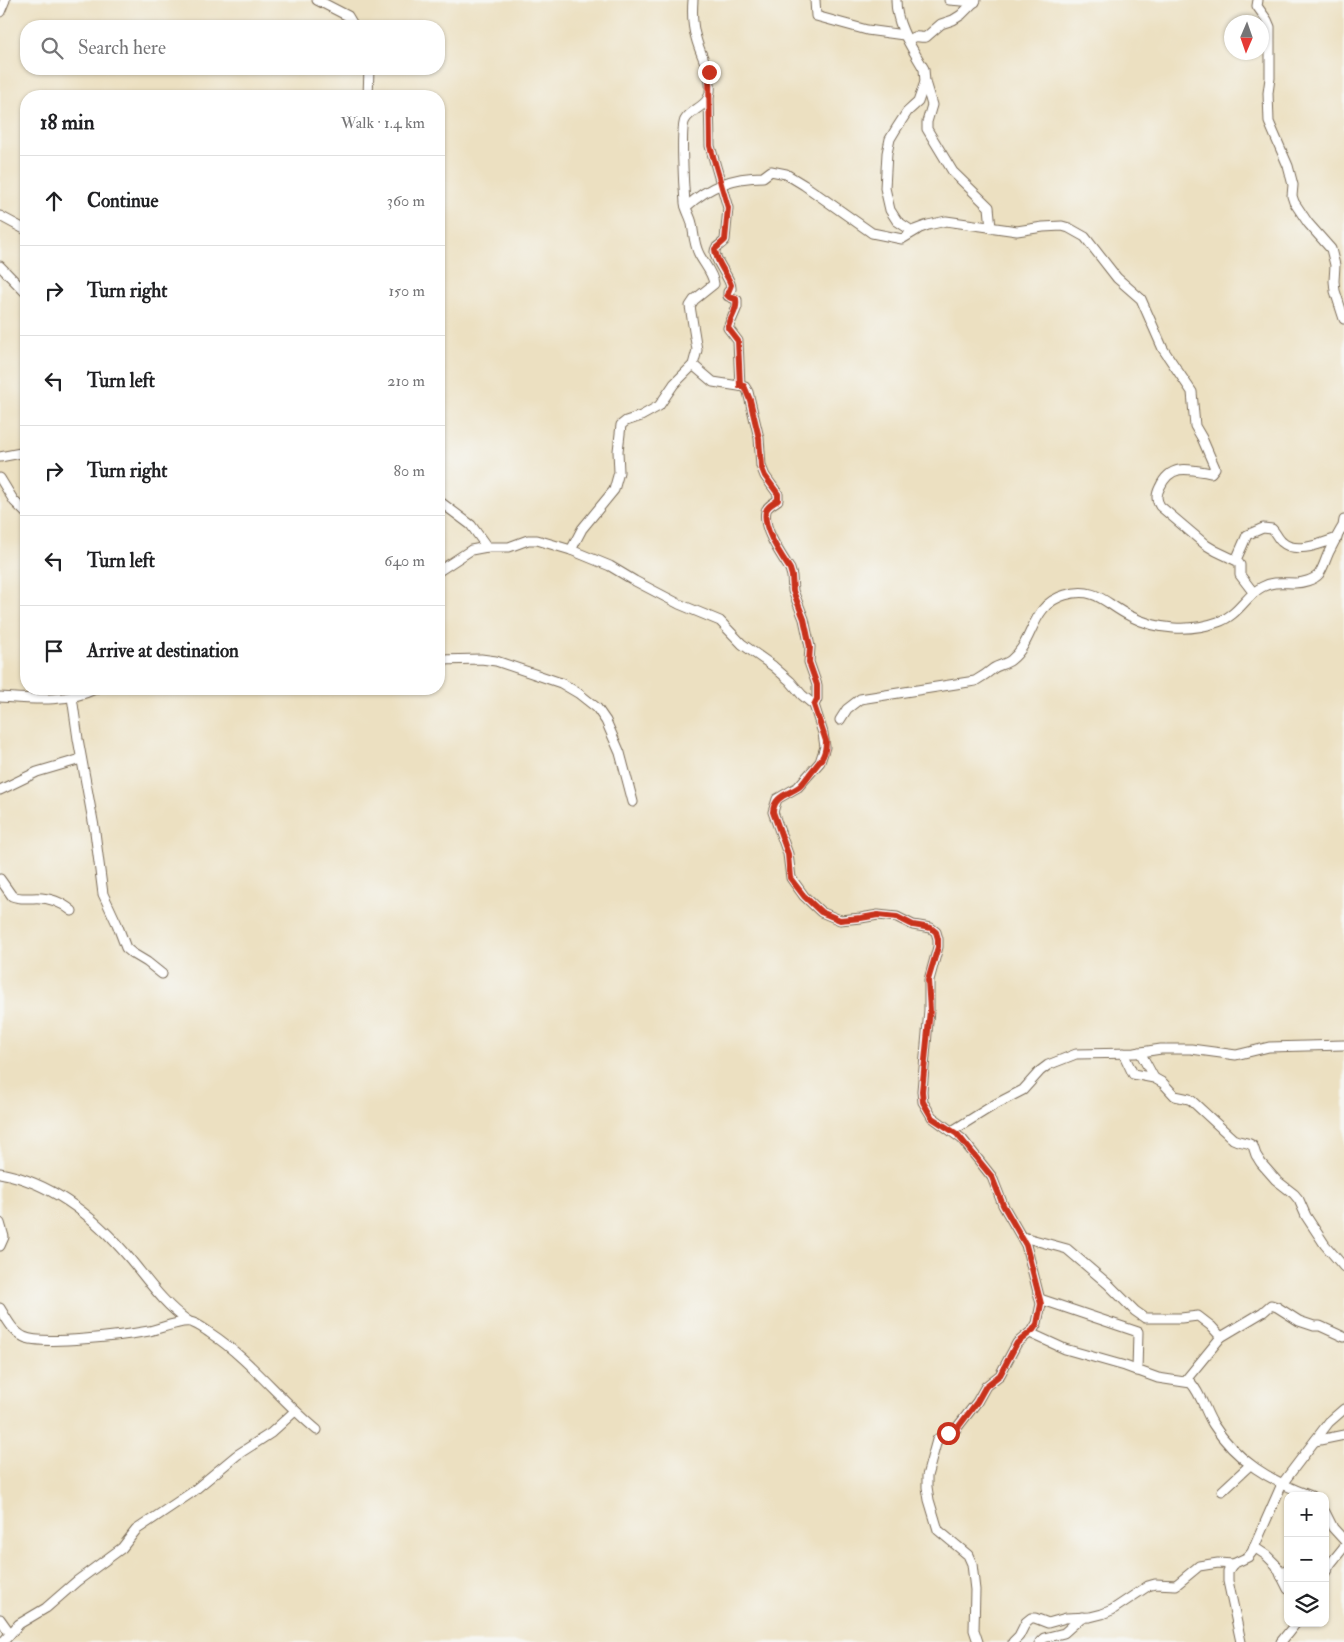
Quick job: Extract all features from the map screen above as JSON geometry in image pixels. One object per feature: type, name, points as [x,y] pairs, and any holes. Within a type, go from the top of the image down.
[{"type":"street","points":[[0,12],[5,0]]},
{"type":"street","points":[[317,0],[348,16],[350,20]]},
{"type":"street","points":[[693,0],[693,28],[699,49],[708,67],[710,146],[727,203],[728,215],[725,240],[715,249],[715,252],[717,260],[731,285],[727,295],[737,300],[735,314],[728,325],[738,341],[740,386]]},
{"type":"street","points":[[815,0],[816,16],[906,38],[926,37],[941,24],[961,15],[976,1]]},
{"type":"street","points":[[896,0],[896,8],[906,38],[924,69],[925,82],[932,105],[927,129],[953,172],[987,204],[990,211],[991,228]]},
{"type":"street","points":[[950,0],[976,1]]},
{"type":"street","points":[[1258,0],[1257,6],[1270,27],[1269,122],[1288,166],[1293,185],[1292,196],[1294,202],[1308,223],[1331,249],[1335,265],[1335,291],[1344,319]]},
{"type":"street","points":[[368,90],[369,75]]},
{"type":"street","points":[[917,230],[910,231],[900,224],[890,210],[885,188],[886,153],[890,139],[907,112],[918,102],[925,82]]},
{"type":"street","points":[[572,550],[582,528],[614,490],[619,472],[621,424],[659,406],[674,384],[693,365],[697,350],[690,306],[694,300],[714,284],[694,240],[692,224],[686,207],[683,166],[683,123],[709,96]]},
{"type":"street","points":[[686,207],[706,190],[721,184],[753,176],[764,176],[770,171],[776,171],[786,174],[804,185],[874,234],[882,234],[902,240],[928,225],[946,221],[1023,231],[1043,227],[1069,228],[1085,237],[1117,278],[1141,298],[1163,349],[1192,392],[1195,426],[1215,468],[1211,473],[1185,469],[1172,471],[1162,482],[1156,496],[1157,501],[1160,506],[1206,545],[1236,560],[1240,565],[1240,575],[1253,592]]},
{"type":"street","points":[[0,216],[20,227]]},
{"type":"street","points":[[0,266],[20,287]]},
{"type":"street","points":[[693,365],[713,382],[744,386],[750,400],[759,438],[761,466],[765,476],[778,494],[778,500],[768,507],[766,512],[768,528],[790,569],[793,591],[804,619],[810,647],[809,662],[817,685],[817,699],[814,705]]},
{"type":"street","points":[[0,457],[20,453]]},
{"type":"street","points":[[0,478],[3,490],[20,506]]},
{"type":"street","points":[[445,506],[471,525],[487,547]]},
{"type":"street","points":[[840,720],[853,703],[860,699],[975,681],[982,678],[995,668],[1011,660],[1027,638],[1039,612],[1062,595],[1079,592],[1097,595],[1128,616],[1152,625],[1197,628],[1221,621],[1236,613],[1253,592],[1267,584],[1296,583],[1318,575],[1344,520]]},
{"type":"street","points":[[1236,560],[1246,535],[1262,528],[1272,529],[1284,544],[1294,547],[1318,545],[1337,538]]},
{"type":"street","points":[[445,566],[464,554],[487,547],[508,547],[528,540],[537,540],[572,550],[610,566],[684,606],[720,621],[742,644],[774,666],[814,705],[826,741],[820,762],[804,782],[777,799],[774,806],[773,812],[788,854],[790,878],[795,886],[812,904],[830,917],[840,920],[878,915],[897,917],[913,925],[931,928],[936,932],[938,947],[928,980],[930,1010],[922,1095],[923,1102],[932,1118],[952,1131],[968,1146],[992,1177],[1003,1205],[1022,1237],[1029,1254],[1040,1299],[1040,1313],[1037,1324],[1030,1333],[1017,1343],[1000,1375],[986,1386],[977,1402],[956,1430],[941,1436],[937,1440],[927,1476],[927,1487],[938,1530],[968,1555],[972,1564],[975,1590],[974,1630],[978,1642]]},
{"type":"street","points":[[445,660],[496,661],[561,683],[578,693],[597,708],[606,721],[620,753],[633,802]]},
{"type":"street","points":[[0,697],[51,699],[79,695]]},
{"type":"street","points":[[72,697],[105,902],[117,924],[126,948],[132,954],[148,962],[162,974]]},
{"type":"street","points":[[0,790],[37,772],[81,759]]},
{"type":"street","points":[[0,879],[12,896],[24,899],[48,899],[60,902],[72,911]]},
{"type":"street","points":[[952,1131],[994,1104],[1023,1090],[1048,1064],[1076,1054],[1191,1049],[1236,1055],[1269,1046],[1344,1045]]},
{"type":"street","points":[[1140,1052],[1154,1078]]},
{"type":"street","points":[[1123,1053],[1132,1074],[1154,1078],[1163,1083],[1175,1096],[1192,1101],[1234,1139],[1240,1143],[1250,1143],[1261,1163],[1276,1180],[1299,1200],[1306,1216],[1325,1245],[1344,1267]]},
{"type":"street","points":[[0,1173],[18,1176],[55,1193],[100,1225],[176,1313],[219,1338],[317,1430]]},
{"type":"street","points":[[0,1223],[4,1237],[0,1246]]},
{"type":"street","points":[[1022,1237],[1067,1249],[1145,1318],[1198,1316],[1221,1337]]},
{"type":"street","points":[[1040,1299],[1138,1332],[1137,1371]]},
{"type":"street","points":[[1185,1381],[1221,1337],[1274,1305],[1299,1321],[1320,1326],[1344,1337]]},
{"type":"street","points":[[0,1308],[18,1333],[34,1339],[122,1335],[149,1331],[188,1321]]},
{"type":"street","points":[[1030,1333],[1065,1349],[1125,1366],[1158,1378],[1191,1383],[1214,1424],[1232,1450],[1250,1465],[1282,1484],[1301,1492]]},
{"type":"street","points":[[1013,1642],[1019,1636],[1026,1622],[1031,1618],[1048,1623],[1066,1618],[1102,1614],[1112,1610],[1148,1586],[1155,1584],[1176,1585],[1199,1566],[1206,1564],[1233,1564],[1251,1555],[1282,1484],[1329,1422],[1344,1409]]},
{"type":"street","points":[[3,1642],[24,1620],[46,1608],[77,1581],[118,1551],[136,1530],[191,1493],[237,1455],[271,1434],[295,1411]]},
{"type":"street","points":[[1315,1441],[1344,1435]]},
{"type":"street","points":[[1222,1491],[1250,1465]]},
{"type":"street","points":[[1329,1525],[1344,1540]]},
{"type":"street","points":[[1254,1547],[1276,1565],[1284,1582]]},
{"type":"street","points":[[1329,1567],[1344,1547]]},
{"type":"street","points":[[1233,1564],[1227,1575],[1240,1642]]},
{"type":"street","points":[[1281,1576],[1284,1573]]},
{"type":"street","points":[[1040,1642],[1044,1638],[1064,1633],[1082,1617]]},
{"type":"street","points":[[0,1619],[10,1633]]},
{"type":"street","points":[[1284,1639],[1288,1627]]},
{"type":"street","points":[[1284,1639],[1293,1627]]},
{"type":"route","points":[[709,72],[710,146],[728,208],[725,240],[715,249],[715,252],[717,260],[731,285],[727,295],[736,299],[737,302],[735,314],[728,328],[738,341],[740,386],[744,386],[748,392],[759,438],[761,466],[779,498],[768,507],[766,512],[768,528],[771,537],[790,569],[793,591],[804,619],[810,647],[809,662],[817,685],[817,699],[814,705],[826,741],[826,747],[820,762],[804,782],[777,799],[774,806],[773,812],[788,854],[790,878],[812,904],[830,917],[840,920],[851,920],[878,915],[897,917],[913,925],[931,928],[936,932],[938,947],[928,980],[930,1010],[922,1091],[923,1102],[932,1118],[957,1134],[992,1177],[1003,1205],[1026,1245],[1041,1304],[1037,1324],[1033,1330],[1017,1343],[1000,1375],[986,1386],[977,1402],[956,1430],[948,1433]]}]
